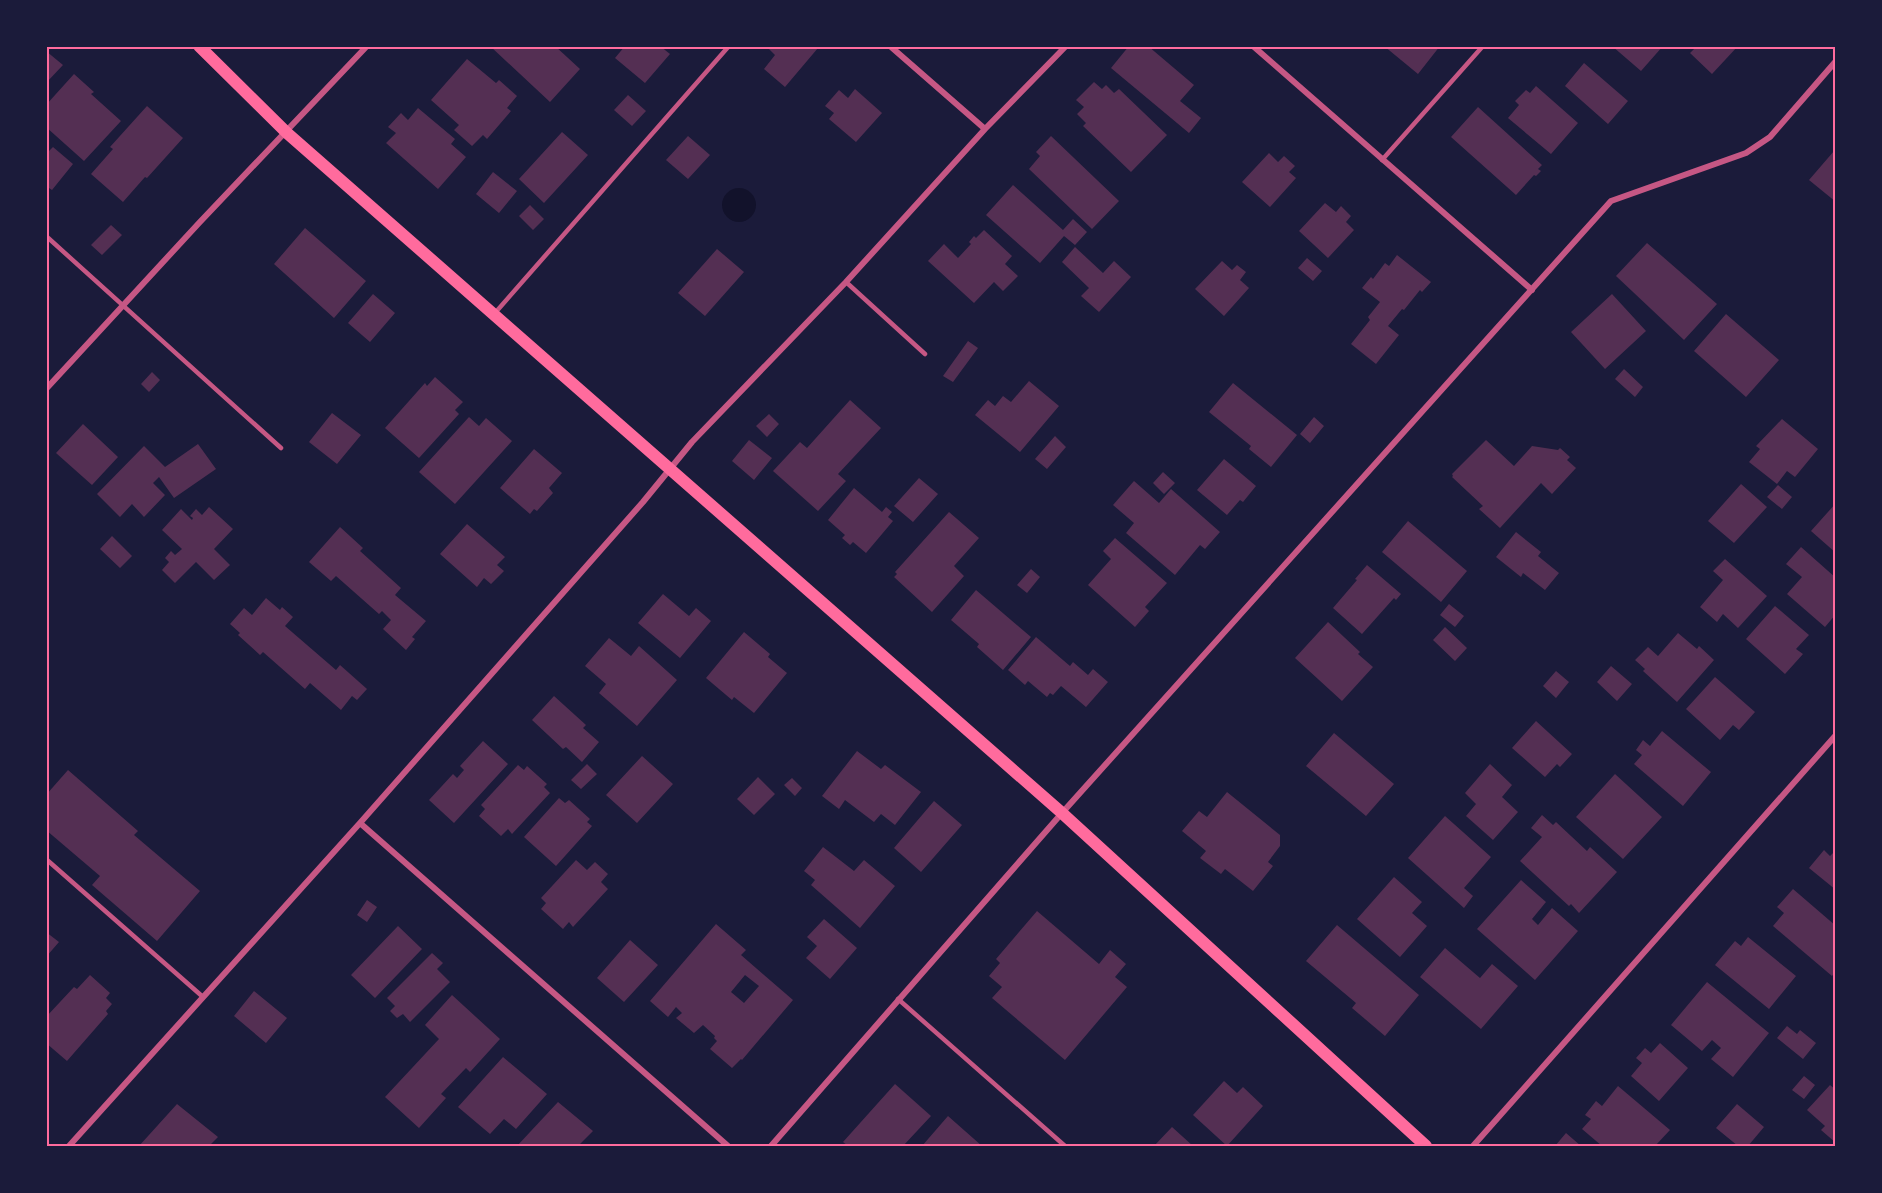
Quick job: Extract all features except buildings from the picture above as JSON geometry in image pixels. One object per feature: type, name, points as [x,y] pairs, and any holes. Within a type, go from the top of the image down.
[{"type":"main road","points":[[200,46],[287,133],[1062,813],[1426,1146]]},
{"type":"street","points":[[46,389],[367,46]]},
{"type":"street","points":[[890,46],[985,129]]},
{"type":"street","points":[[69,1146],[360,823],[670,470],[692,442],[846,282],[985,129],[1066,46]]},
{"type":"street","points":[[1253,46],[1532,290]]},
{"type":"street","points":[[771,1146],[1062,813],[1611,201],[1746,153],[1770,137],[1836,61]]},
{"type":"street","points":[[1473,1146],[1836,735]]},
{"type":"street","points":[[360,823],[728,1146]]},
{"type":"lane","points":[[495,314],[729,46]]},
{"type":"lane","points":[[1382,160],[1483,46]]},
{"type":"lane","points":[[46,236],[280,448]]},
{"type":"lane","points":[[846,282],[925,354]]},
{"type":"lane","points":[[46,859],[203,997]]},
{"type":"lane","points":[[898,999],[1065,1146]]},
{"type":"shaded area","points":[[739,188],[751,193],[756,205],[751,217],[739,222],[727,217],[722,205],[727,193]]}]
